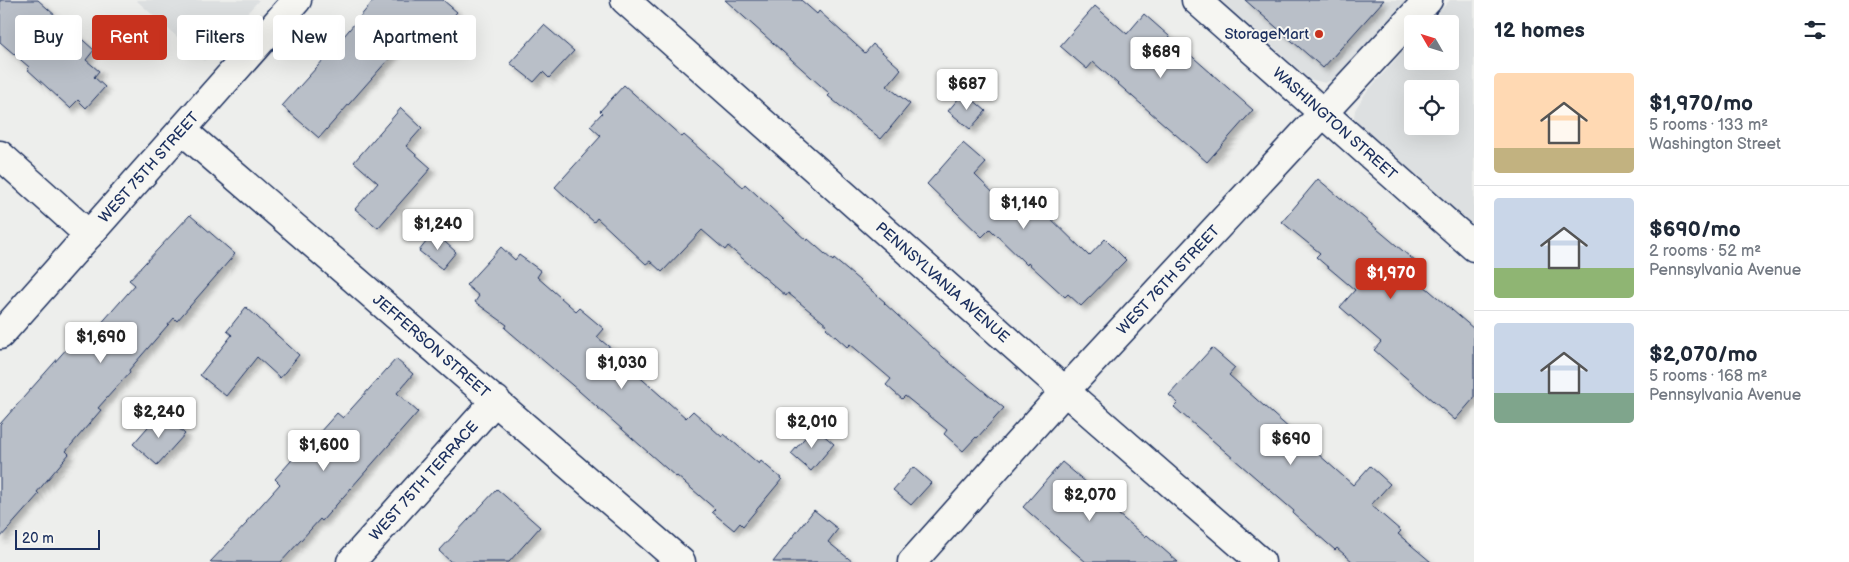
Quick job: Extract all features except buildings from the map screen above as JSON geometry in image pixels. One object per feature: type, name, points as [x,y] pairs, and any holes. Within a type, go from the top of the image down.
[{"type":"street","name":"WEST 75TH STREET","points":[[0,335],[297,0]]},
{"type":"street","name":"PENNSYLVANIA AVENUE","points":[[626,0],[1065,391],[1261,562]]},
{"type":"street","name":"WASHINGTON STREET","points":[[1196,0],[1474,247]]},
{"type":"street","name":"WEST 76TH STREET","points":[[912,562],[1065,391],[1428,0]]},
{"type":"street","name":"JEFFERSON STREET","points":[[182,130],[681,562]]},
{"type":"street","points":[[0,155],[89,235]]},
{"type":"street","name":"WEST 75TH TERRACE","points":[[351,562],[496,400]]},
{"type":"shaded area","points":[[136,0],[259,0],[245,15],[177,15],[177,37],[167,28],[167,15],[153,15]]},
{"type":"shaded area","points":[[1220,0],[1406,0],[1338,75],[1325,83],[1309,79]]},
{"type":"shaded area","points":[[1450,0],[1474,0],[1474,227],[1356,123],[1354,117],[1355,110],[1365,94],[1404,50],[1404,70],[1459,70],[1459,15],[1436,15]]},
{"type":"place","name":"StorageMart","points":[[1319,34]]}]
